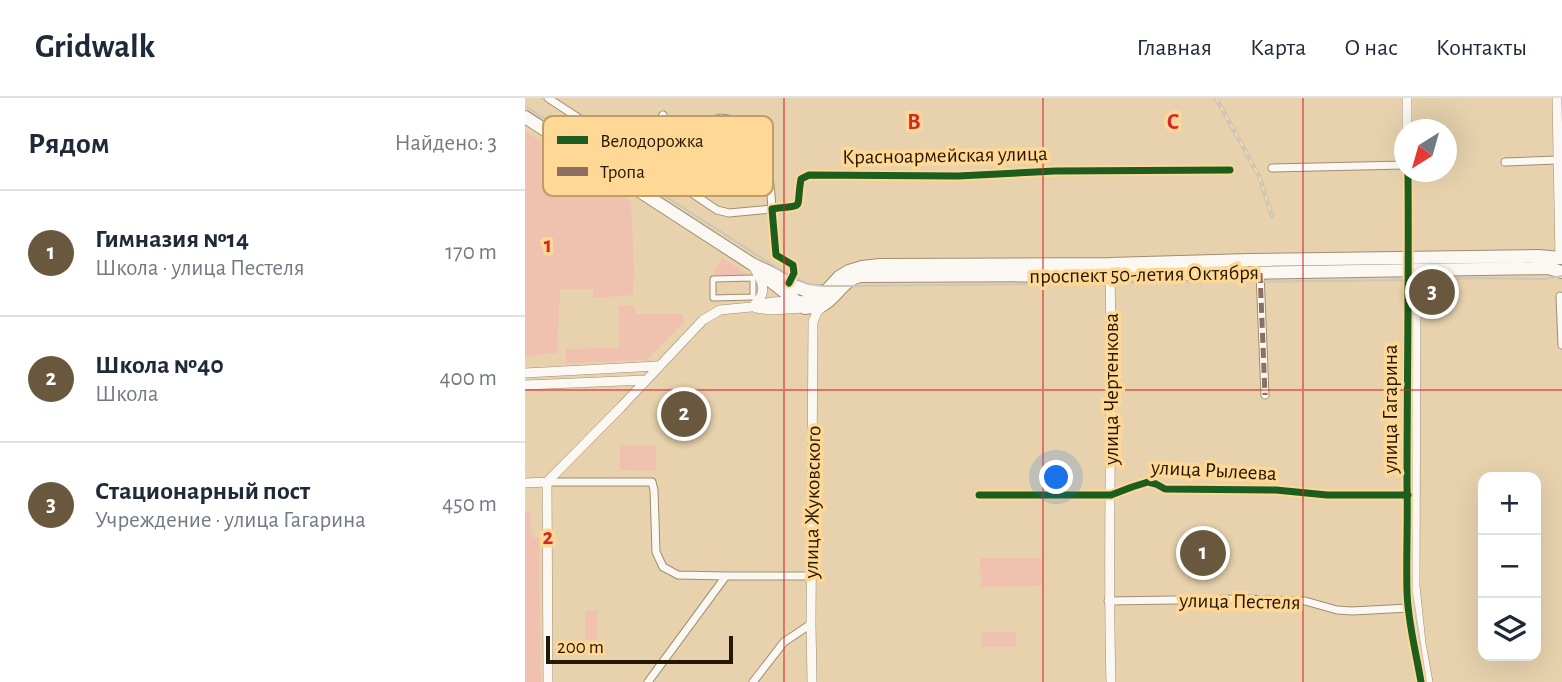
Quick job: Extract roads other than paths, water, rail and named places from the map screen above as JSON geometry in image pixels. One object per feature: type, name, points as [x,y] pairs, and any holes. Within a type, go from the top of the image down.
[{"type":"main road","name":"проспект 50-летия Октября","points":[[525,117],[543,129]]},
{"type":"main road","name":"проспект 50-летия Октября","points":[[647,196],[752,264],[789,284],[817,292],[827,290],[849,271],[862,267],[893,265],[1260,273],[1548,268],[1562,272]]},
{"type":"main road","name":"проспект 50-летия Октября","points":[[827,303],[845,283],[860,276],[1110,270],[1249,260],[1409,270],[1538,256],[1561,258]]},
{"type":"main road","name":"проспект 50-летия Октября","points":[[752,264],[801,304]]},
{"type":"main road","points":[[801,304],[819,307],[827,303]]},
{"type":"street","points":[[548,98],[575,116]]},
{"type":"street","points":[[1407,98],[1408,119]]},
{"type":"street","points":[[1548,268],[1561,258],[1557,98]]},
{"type":"street","points":[[1505,162],[1557,160]]},
{"type":"street","points":[[1272,168],[1394,165]]},
{"type":"street","name":"Красноармейская улица","points":[[772,209],[795,207],[799,204],[800,179],[809,175],[958,176],[1055,171],[1230,170]]},
{"type":"street","name":"улица Гагарина","points":[[1408,182],[1407,593],[1421,682]]},
{"type":"street","points":[[696,196],[717,210],[729,213],[772,209]]},
{"type":"street","points":[[771,196],[776,255],[793,265],[795,273],[789,284]]},
{"type":"street","points":[[752,264],[761,279],[763,289],[758,302],[752,302],[713,298],[713,279],[753,278],[752,302]]},
{"type":"street","name":"улица Чертенкова","points":[[1110,270],[1111,495],[1108,601],[1111,682]]},
{"type":"street","name":"улица Гагарина","points":[[1409,270],[1416,313],[1415,586],[1428,682]]},
{"type":"street","points":[[1260,273],[1265,395]]},
{"type":"street","points":[[548,682],[547,482],[693,329],[716,312],[752,302],[801,304],[822,297],[831,286]]},
{"type":"street","points":[[1560,296],[1562,345]]},
{"type":"street","points":[[813,322],[817,312],[827,303]]},
{"type":"street","points":[[801,304],[809,311],[813,322]]},
{"type":"street","name":"улица Жуковского","points":[[812,682],[813,322]]},
{"type":"street","points":[[525,373],[658,366]]},
{"type":"street","points":[[601,370],[601,381]]},
{"type":"street","points":[[540,373],[540,384]]},
{"type":"street","points":[[525,385],[646,380]]},
{"type":"street","points":[[525,483],[652,482],[656,552],[663,567],[678,575],[812,576]]},
{"type":"street","name":"улица Рылеева","points":[[979,495],[1111,495],[1149,482],[1164,489],[1276,489],[1327,495],[1408,495]]},
{"type":"street","points":[[648,682],[726,576]]},
{"type":"street","name":"улица Пестеля","points":[[1108,601],[1242,599],[1305,601],[1337,610],[1409,608]]},
{"type":"street","points":[[753,682],[784,642],[811,624]]},
{"type":"tram line","points":[[525,106],[543,118]]},
{"type":"tram line","points":[[665,196],[777,268],[808,284],[822,286],[1546,279],[1562,276]]},
{"type":"tram line","points":[[1397,279],[1409,288],[1412,303],[1412,591],[1426,682]]},
{"type":"railway","points":[[1216,98],[1259,176],[1272,216]]},
{"type":"place","name":"Стационарный пост","points":[[1432,292]]},
{"type":"place","name":"Школа №40","points":[[684,414]]},
{"type":"place","name":"Гимназия №14","points":[[1203,553]]}]
